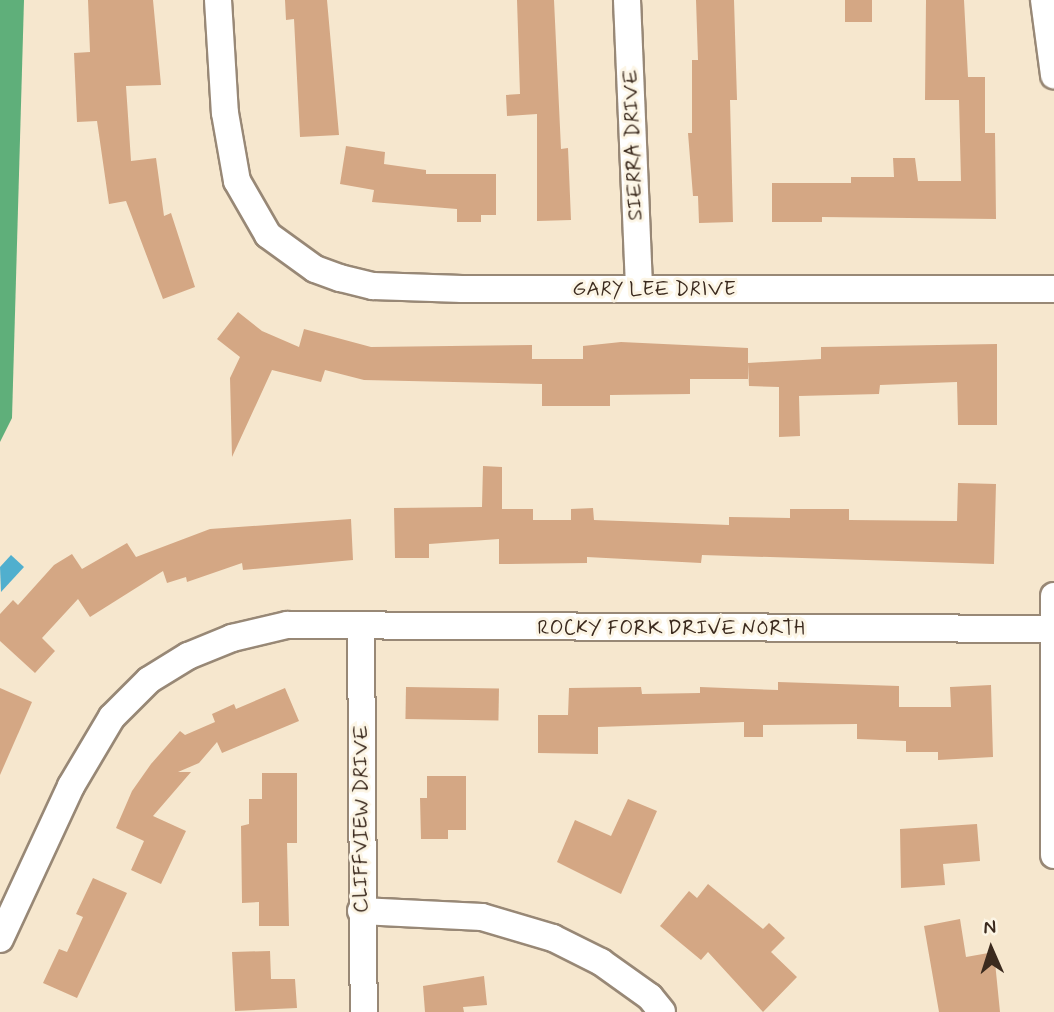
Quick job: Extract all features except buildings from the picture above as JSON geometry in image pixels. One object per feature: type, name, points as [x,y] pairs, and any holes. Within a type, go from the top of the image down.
[{"type":"street","name":"GARY LEE DRIVE","points":[[218,0],[225,113],[237,181],[268,236],[315,269],[373,286],[1054,289]]},
{"type":"street","name":"SIERRA DRIVE","points":[[627,0],[639,289]]},
{"type":"street","points":[[1044,0],[1054,75]]},
{"type":"street","points":[[1054,596],[1054,855]]},
{"type":"street","name":"ROCKY FORK DRIVE NORTH","points":[[0,939],[71,786],[112,717],[149,680],[188,656],[232,638],[287,625],[1054,629]]},
{"type":"street","name":"CLIFFVIEW DRIVE","points":[[361,625],[361,911],[364,1012]]},
{"type":"street","points":[[361,911],[482,917],[553,938],[601,962],[650,997],[662,1012]]},
{"type":"green space","points":[[0,0],[24,0],[12,418],[0,442]]},
{"type":"water","points":[[11,555],[24,567],[1,592],[0,567]]}]
